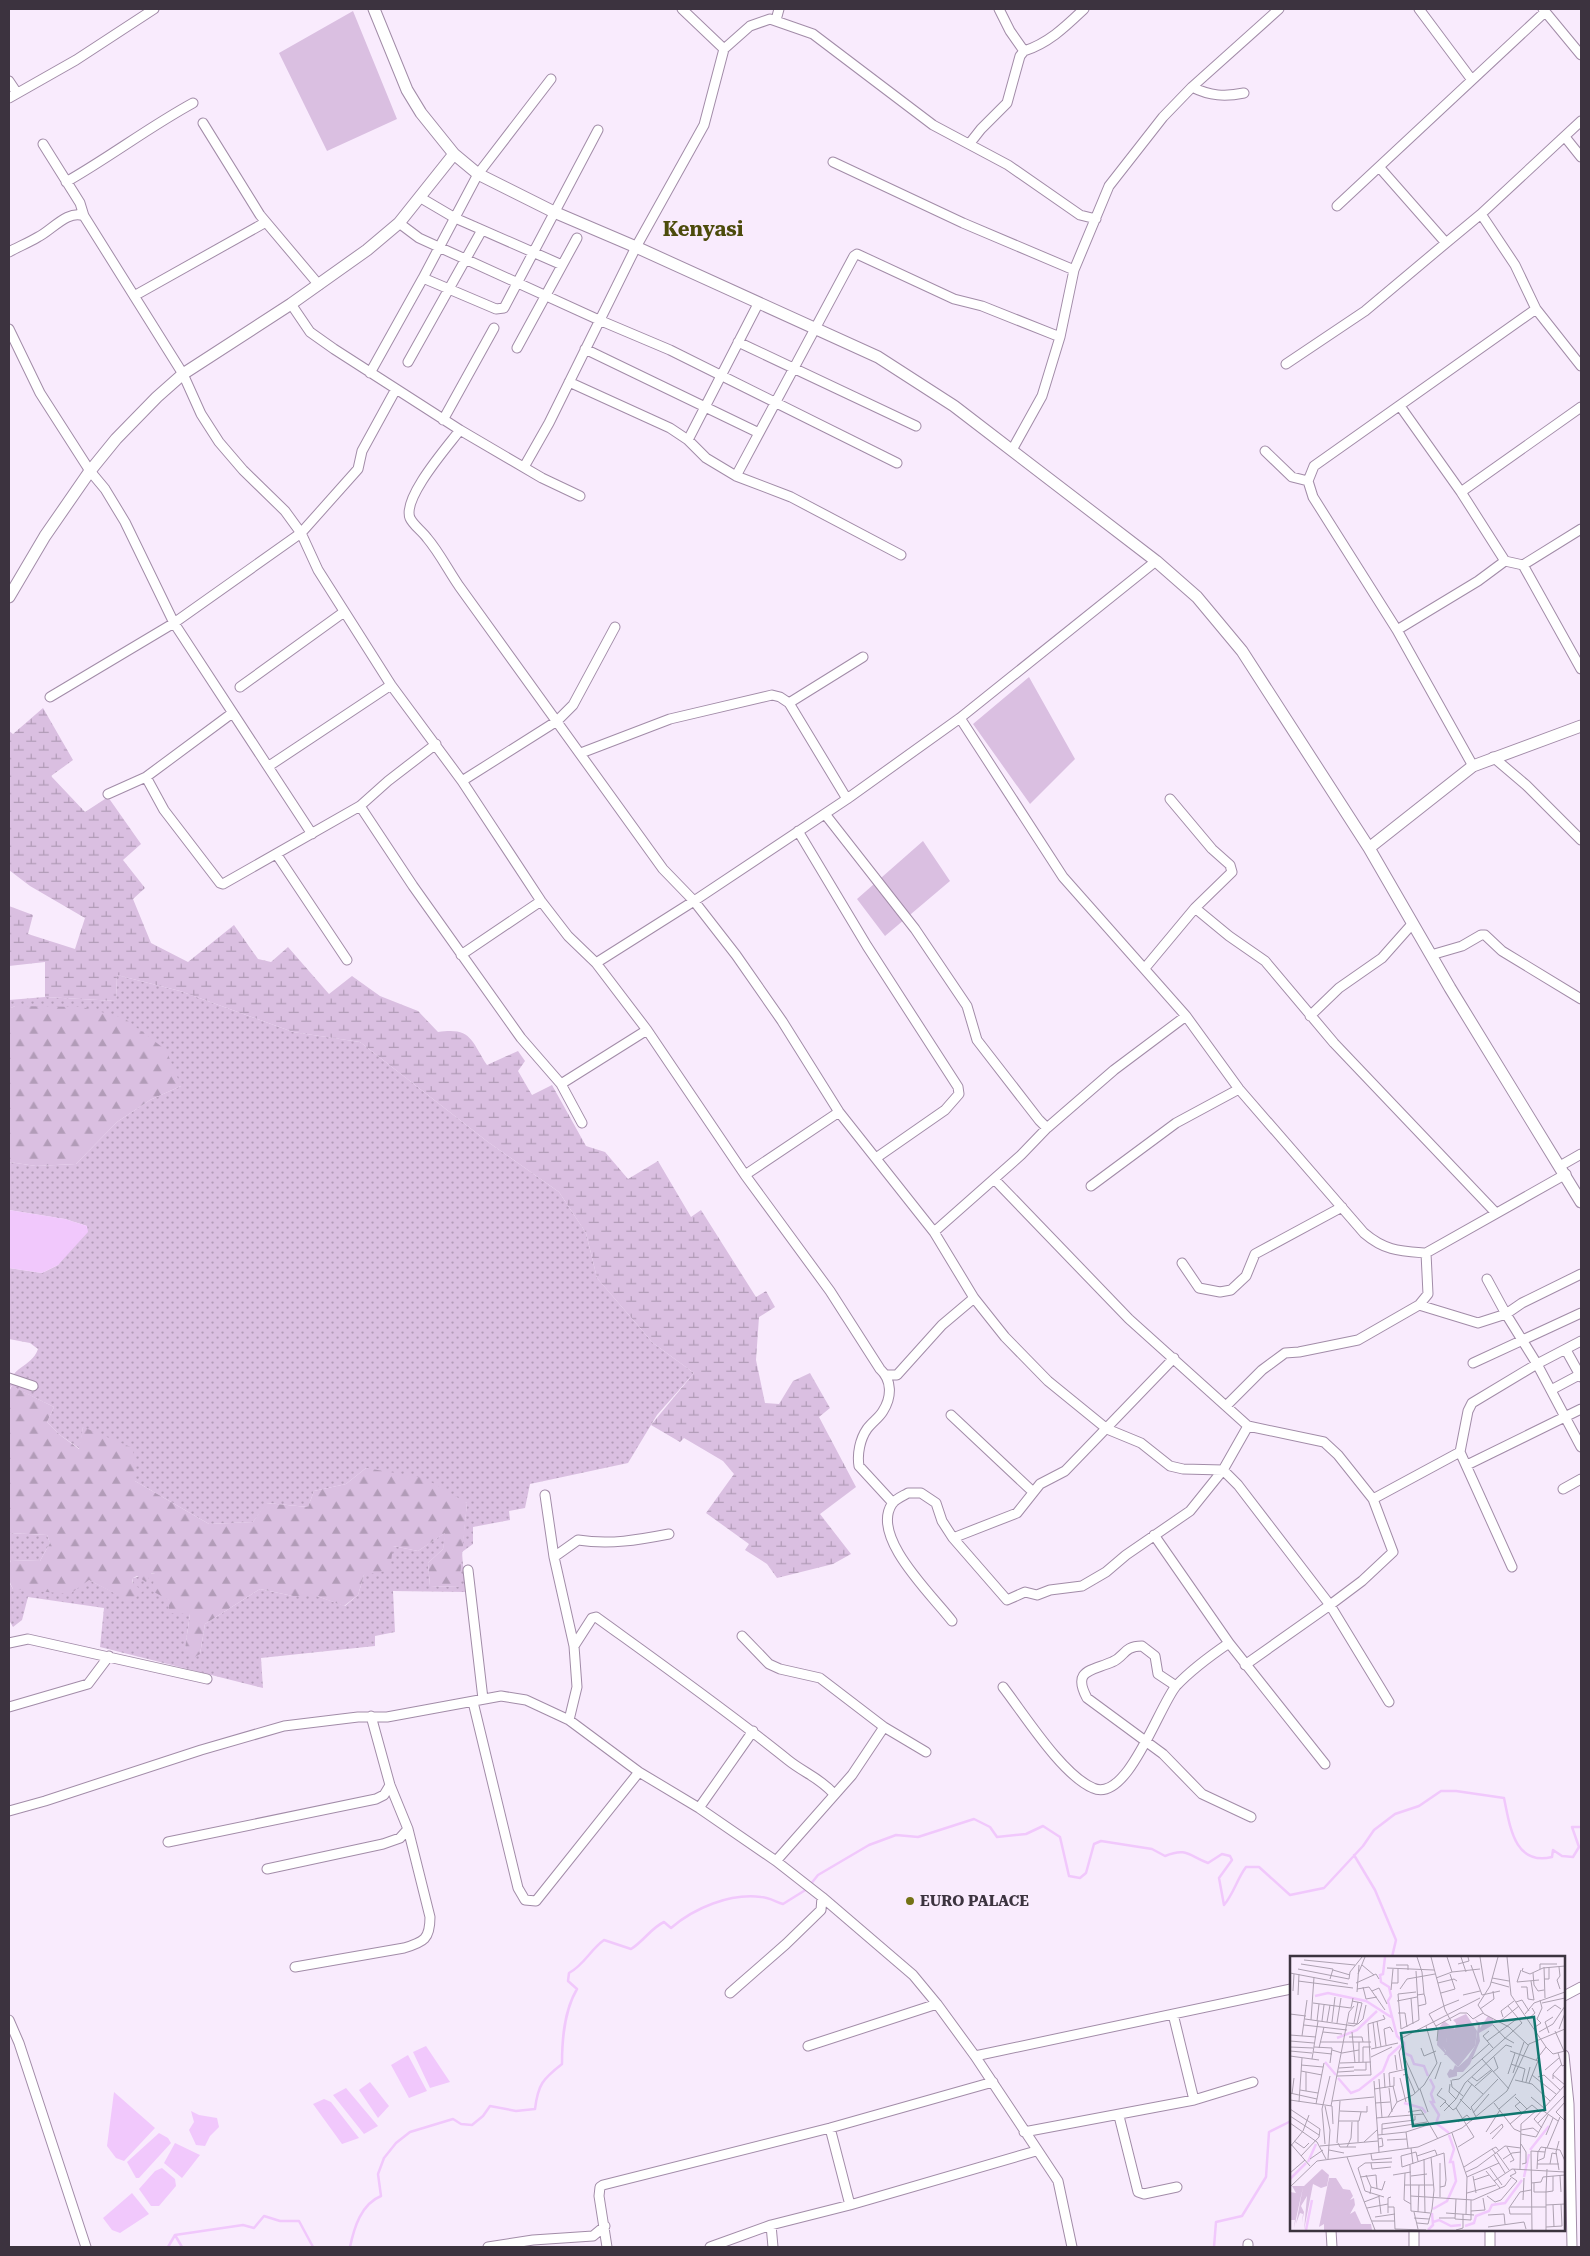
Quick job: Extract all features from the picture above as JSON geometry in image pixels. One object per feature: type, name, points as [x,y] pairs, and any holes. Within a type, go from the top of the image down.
[{"type":"street","points":[[9,98],[76,60],[154,9]]},
{"type":"street","points":[[374,9],[407,90],[438,137],[454,154],[478,174],[554,212],[636,247],[878,357],[947,401],[1156,561],[1198,598],[1242,651],[1369,848],[1412,924],[1581,1202]]},
{"type":"street","points":[[682,9],[724,49]]},
{"type":"street","points":[[776,20],[779,9]]},
{"type":"street","points":[[999,9],[1010,31],[1024,50]]},
{"type":"street","points":[[970,143],[980,129],[1007,103],[1020,56],[1024,50],[1035,47],[1058,34],[1084,9]]},
{"type":"street","points":[[1012,450],[1042,396],[1060,337],[1074,270],[1109,186],[1163,117],[1192,87],[1279,9]]},
{"type":"street","points":[[1419,9],[1472,80]]},
{"type":"street","points":[[1338,206],[1544,10],[1578,45],[1581,55]]},
{"type":"street","points":[[524,467],[569,382],[636,247],[704,125],[724,49],[750,26],[770,19],[813,34],[933,125],[970,143],[1008,165],[1080,214],[1096,219]]},
{"type":"street","points":[[370,373],[478,174],[551,79]]},
{"type":"street","points":[[9,80],[17,93]]},
{"type":"street","points":[[1192,87],[1207,94],[1219,96],[1244,93]]},
{"type":"street","points":[[66,182],[100,163],[163,120],[193,103]]},
{"type":"street","points":[[1286,364],[1365,310],[1480,214],[1565,137],[1581,120]]},
{"type":"street","points":[[203,122],[266,222],[319,285]]},
{"type":"street","points":[[423,278],[500,310],[504,308],[598,130]]},
{"type":"street","points":[[1565,137],[1581,158]]},
{"type":"street","points":[[43,144],[80,203],[84,216],[183,374],[201,414],[219,442],[243,470],[285,511],[301,533],[318,570],[391,685],[462,781],[541,900],[568,936],[596,963],[647,1030],[745,1175],[830,1291],[880,1369],[886,1375],[890,1386]]},
{"type":"street","points":[[10,593],[45,536],[90,471],[116,439],[183,374],[291,304],[367,250],[399,222],[454,154]]},
{"type":"street","points":[[833,162],[963,223],[1074,270]]},
{"type":"street","points":[[1380,168],[1446,243]]},
{"type":"street","points":[[420,198],[455,218],[533,254],[562,265]]},
{"type":"street","points":[[9,252],[39,237],[70,216],[78,214],[84,216]]},
{"type":"street","points":[[1480,214],[1515,265],[1536,309],[1581,366]]},
{"type":"street","points":[[134,296],[266,222]]},
{"type":"street","points":[[399,222],[419,238],[722,374],[897,464]]},
{"type":"street","points":[[408,362],[482,230]]},
{"type":"street","points":[[517,348],[577,238]]},
{"type":"street","points":[[736,476],[792,368],[854,256],[857,254],[954,299],[982,306],[1060,337]]},
{"type":"street","points":[[291,304],[310,332],[370,373],[460,430],[524,467],[580,496]]},
{"type":"street","points":[[688,440],[758,304]]},
{"type":"street","points":[[1473,766],[1396,630],[1313,498],[1308,481],[1314,466],[1536,309]]},
{"type":"street","points":[[443,420],[494,328]]},
{"type":"street","points":[[9,330],[40,393],[125,522],[174,623],[312,834]]},
{"type":"street","points":[[738,342],[916,426]]},
{"type":"street","points":[[584,349],[759,433]]},
{"type":"street","points":[[569,382],[670,428],[688,440],[706,458],[736,476],[791,497],[901,555]]},
{"type":"street","points":[[50,697],[174,623],[301,533],[358,469],[362,451],[396,389]]},
{"type":"street","points":[[1400,406],[1461,492],[1505,561],[1523,565],[1581,529]]},
{"type":"street","points":[[1461,492],[1581,407]]},
{"type":"street","points":[[460,430],[422,482],[410,504],[410,520],[428,538],[662,869],[694,901],[782,1021],[839,1112],[934,1232],[974,1298],[1005,1337],[1042,1376],[1107,1429],[1141,1443],[1170,1466],[1183,1469],[1223,1470],[1238,1485],[1330,1605],[1389,1702]]},
{"type":"street","points":[[1265,451],[1292,477],[1308,481]]},
{"type":"street","points":[[596,963],[694,901],[847,799],[960,718],[1156,561]]},
{"type":"street","points":[[1396,630],[1478,581],[1505,561]]},
{"type":"street","points":[[1523,565],[1581,669]]},
{"type":"street","points":[[240,687],[344,612]]},
{"type":"street","points":[[462,781],[557,721],[573,705],[584,688],[615,627]]},
{"type":"street","points":[[789,703],[862,657]]},
{"type":"street","points":[[269,766],[391,685]]},
{"type":"street","points":[[581,753],[670,719],[772,695],[780,697],[789,703],[847,799]]},
{"type":"street","points":[[108,794],[146,777],[232,714]]},
{"type":"street","points":[[960,718],[1063,877],[1186,1016],[1239,1089],[1342,1207],[1378,1245],[1402,1251],[1426,1253],[1563,1170],[1581,1154]]},
{"type":"street","points":[[1369,848],[1473,766],[1581,726]]},
{"type":"street","points":[[146,777],[164,810],[220,882],[228,882],[360,806],[388,781],[436,744]]},
{"type":"street","points":[[1493,757],[1526,785],[1581,840]]},
{"type":"street","points":[[1145,968],[1195,908],[1232,872],[1230,865],[1212,848],[1170,798]]},
{"type":"street","points":[[360,806],[412,886],[521,1038],[561,1084],[582,1123]]},
{"type":"street","points":[[824,814],[915,928],[967,1006],[977,1040],[1038,1120],[1047,1128]]},
{"type":"street","points":[[798,831],[867,946],[958,1087],[959,1094],[945,1110],[876,1158]]},
{"type":"street","points":[[277,855],[347,960]]},
{"type":"street","points":[[461,954],[541,900]]},
{"type":"street","points":[[1195,908],[1265,962],[1310,1016],[1495,1212]]},
{"type":"street","points":[[1310,1016],[1339,988],[1382,958],[1412,924]]},
{"type":"street","points":[[1431,955],[1462,946],[1481,935],[1486,935],[1502,952],[1581,999]]},
{"type":"street","points":[[934,1232],[995,1180],[1047,1128],[1114,1070],[1186,1016]]},
{"type":"street","points":[[561,1084],[647,1030]]},
{"type":"street","points":[[1091,1186],[1176,1123],[1239,1089]]},
{"type":"street","points":[[745,1175],[839,1112]]},
{"type":"street","points":[[995,1180],[1129,1319],[1248,1426],[1324,1442],[1338,1454],[1373,1499],[1393,1552],[1362,1581],[1245,1665]]},
{"type":"street","points":[[1182,1263],[1199,1288],[1220,1292],[1231,1290],[1246,1276],[1255,1254],[1342,1207]]},
{"type":"street","points":[[1226,1406],[1262,1370],[1285,1353],[1358,1340],[1419,1305],[1428,1294],[1426,1253]]},
{"type":"street","points":[[1419,1305],[1478,1323],[1506,1314],[1522,1303],[1581,1274]]},
{"type":"street","points":[[1487,1279],[1537,1364],[1581,1447]]},
{"type":"street","points":[[893,1502],[859,1466],[858,1459],[867,1430],[883,1411],[890,1386],[897,1375],[942,1325],[974,1298]]},
{"type":"street","points":[[1473,1363],[1581,1313]]},
{"type":"street","points":[[1512,1568],[1460,1452],[1468,1411],[1472,1403],[1537,1364],[1581,1341]]},
{"type":"street","points":[[1551,1390],[1581,1375],[1566,1350]]},
{"type":"street","points":[[953,1538],[1017,1513],[1032,1491],[1050,1478],[1065,1471],[1174,1358]]},
{"type":"street","points":[[886,1375],[897,1375]]},
{"type":"street","points":[[9,1378],[33,1386]]},
{"type":"street","points":[[1466,1465],[1581,1409]]},
{"type":"street","points":[[951,1415],[1032,1491]]},
{"type":"street","points":[[952,1621],[899,1554],[888,1535],[887,1520],[893,1502],[908,1493],[914,1492],[929,1496],[939,1508],[942,1520],[953,1538],[1007,1600],[1025,1592],[1037,1595],[1050,1590],[1082,1586],[1106,1572],[1154,1535],[1190,1511],[1223,1470],[1248,1426]]},
{"type":"street","points":[[1373,1499],[1460,1452]]},
{"type":"street","points":[[1563,1489],[1581,1479]]},
{"type":"street","points":[[545,1495],[554,1557],[574,1646],[576,1687],[569,1720]]},
{"type":"street","points":[[554,1557],[578,1540],[601,1544],[620,1543],[669,1534]]},
{"type":"street","points":[[1154,1535],[1229,1644],[1324,1764]]},
{"type":"street","points":[[468,1570],[482,1700]]},
{"type":"street","points":[[574,1646],[592,1618],[596,1617],[753,1731],[793,1764],[819,1778],[834,1794]]},
{"type":"street","points":[[742,1636],[769,1664],[780,1669],[820,1678],[884,1727],[926,1752]]},
{"type":"street","points":[[9,1643],[28,1639],[207,1678]]},
{"type":"street","points":[[1003,1687],[1069,1771],[1094,1789],[1104,1790],[1113,1787],[1147,1742],[1157,1717],[1176,1686],[1209,1657],[1229,1644]]},
{"type":"street","points":[[1176,1686],[1158,1674],[1155,1656],[1150,1650],[1142,1646],[1129,1647],[1113,1662],[1088,1670],[1082,1676],[1082,1688],[1087,1698],[1178,1767],[1202,1794],[1251,1818]]},
{"type":"street","points":[[9,1707],[88,1684],[109,1656]]},
{"type":"street","points":[[9,1811],[284,1726],[370,1716],[406,1714],[501,1696],[515,1697],[569,1720],[639,1772],[699,1808],[776,1861],[822,1897],[913,1975],[975,2056],[1036,2152],[1058,2181],[1072,2247]]},
{"type":"street","points":[[473,1702],[518,1888],[525,1900],[536,1901],[639,1772]]},
{"type":"street","points":[[294,1967],[404,1948],[421,1943],[430,1930],[430,1917],[408,1829],[390,1785],[370,1716]]},
{"type":"street","points":[[776,1861],[852,1775],[884,1727]]},
{"type":"street","points":[[699,1808],[753,1731]]},
{"type":"street","points":[[168,1842],[376,1799],[384,1795],[390,1785]]},
{"type":"street","points":[[267,1869],[383,1844],[400,1838],[408,1829]]},
{"type":"street","points":[[730,1993],[792,1939],[821,1910],[822,1897]]},
{"type":"street","points":[[1565,1995],[1581,1987]]},
{"type":"street","points":[[975,2056],[1290,1989]]},
{"type":"street","points":[[808,2046],[937,2004]]},
{"type":"street","points":[[1173,2014],[1194,2100]]},
{"type":"street","points":[[9,2020],[19,2043],[86,2247]]},
{"type":"street","points":[[9,2047],[19,2043]]},
{"type":"street","points":[[1565,2065],[1569,2104],[1572,2247]]},
{"type":"street","points":[[606,2245],[605,2226],[599,2196],[600,2187],[603,2185],[830,2128],[993,2082]]},
{"type":"street","points":[[1024,2132],[1119,2116],[1194,2100],[1253,2082]]},
{"type":"street","points":[[1119,2116],[1138,2192],[1144,2194],[1177,2187]]},
{"type":"street","points":[[830,2128],[850,2205]]},
{"type":"street","points":[[710,2247],[771,2224],[850,2205],[1036,2152]]},
{"type":"street","points":[[771,2224],[773,2247]]},
{"type":"street","points":[[488,2247],[533,2240],[593,2236],[605,2226]]},
{"type":"street","points":[[1331,2231],[1332,2247]]},
{"type":"street","points":[[1414,2231],[1414,2247]]},
{"type":"street","points":[[1490,2231],[1490,2247]]},
{"type":"street","points":[[593,2236],[606,2245]]},
{"type":"green space","points":[[353,11],[397,119],[327,151],[279,53]]},
{"type":"green space","points":[[1029,677],[1075,759],[1030,804],[973,724]]},
{"type":"green space","points":[[43,708],[73,760],[51,776],[85,812],[108,797],[141,844],[123,860],[145,888],[133,899],[151,943],[188,962],[234,925],[258,959],[271,962],[288,947],[329,994],[352,976],[380,996],[418,1011],[438,1032],[457,1032],[469,1037],[487,1065],[518,1051],[525,1061],[518,1071],[532,1095],[552,1085],[586,1146],[605,1152],[628,1179],[658,1161],[691,1217],[701,1210],[756,1297],[766,1291],[775,1307],[759,1317],[756,1360],[765,1403],[779,1404],[793,1381],[810,1373],[830,1408],[819,1417],[856,1487],[820,1514],[851,1554],[833,1564],[777,1578],[767,1564],[745,1550],[749,1544],[706,1513],[734,1474],[723,1461],[684,1438],[680,1442],[651,1425],[694,1373],[653,1343],[597,1278],[586,1233],[559,1192],[488,1142],[360,1042],[293,1032],[180,991],[117,975],[116,1001],[45,997],[45,962],[9,966],[9,906],[33,915],[28,934],[75,949],[85,918],[30,886],[9,870],[9,731],[13,734]]},
{"type":"green space","points":[[923,841],[950,881],[885,936],[857,899]]},
{"type":"green space","points":[[117,975],[180,991],[293,1032],[360,1042],[488,1142],[559,1192],[586,1233],[597,1278],[653,1343],[694,1373],[657,1415],[628,1463],[530,1484],[525,1508],[509,1511],[510,1520],[473,1527],[473,1544],[462,1552],[465,1592],[393,1591],[395,1632],[375,1636],[375,1646],[261,1658],[263,1688],[100,1647],[104,1608],[28,1597],[22,1620],[13,1627],[9,1620],[9,1582],[13,1589],[89,1580],[131,1601],[133,1578],[155,1573],[169,1600],[190,1614],[185,1648],[200,1654],[205,1624],[260,1589],[293,1596],[317,1596],[345,1606],[358,1595],[364,1575],[393,1546],[418,1551],[446,1532],[443,1549],[428,1563],[430,1586],[458,1587],[467,1503],[366,1468],[346,1484],[314,1491],[308,1507],[267,1503],[253,1522],[209,1524],[135,1481],[83,1427],[80,1449],[60,1435],[47,1422],[54,1407],[11,1386],[9,1391],[13,1376],[31,1360],[38,1349],[30,1343],[9,1339],[9,1268],[42,1273],[58,1265],[87,1226],[65,1219],[9,1210],[9,1162],[36,1166],[76,1164],[117,1122],[150,1100],[181,1086],[15,1006],[9,1009],[9,1000],[45,997],[116,1001]]},
{"type":"green space","points":[[15,1006],[82,1007],[124,1018],[166,1050],[181,1086],[150,1100],[117,1122],[76,1164],[36,1166],[9,1162],[9,1009]]},
{"type":"green space","points":[[12,1386],[54,1407],[47,1422],[60,1435],[79,1449],[83,1427],[133,1448],[135,1481],[209,1524],[253,1522],[266,1503],[308,1507],[314,1491],[346,1484],[366,1468],[424,1478],[467,1503],[459,1587],[430,1586],[428,1563],[443,1549],[445,1533],[418,1551],[393,1546],[390,1570],[364,1575],[358,1595],[344,1606],[317,1596],[293,1596],[260,1589],[205,1624],[200,1654],[193,1658],[185,1648],[190,1614],[169,1613],[169,1600],[152,1591],[155,1573],[152,1573],[146,1582],[137,1576],[133,1578],[132,1583],[143,1591],[131,1602],[89,1580],[70,1594],[13,1589],[9,1575],[11,1560],[40,1561],[50,1543],[47,1535],[9,1533],[9,1391]]},
{"type":"green space","points":[[9,1533],[47,1535],[50,1543],[40,1561],[11,1560],[9,1565]]},
{"type":"shaded area","points":[[9,1210],[65,1219],[87,1226],[88,1232],[58,1265],[42,1273],[9,1268]]},
{"type":"shaded area","points":[[426,2046],[450,2082],[430,2088],[413,2052]]},
{"type":"shaded area","points":[[408,2055],[427,2091],[409,2098],[391,2065]]},
{"type":"shaded area","points":[[370,2082],[389,2106],[378,2118],[359,2090]]},
{"type":"shaded area","points":[[346,2088],[378,2126],[364,2134],[333,2095]]},
{"type":"shaded area","points":[[114,2092],[155,2128],[124,2161],[116,2158],[107,2146]]},
{"type":"shaded area","points":[[324,2099],[331,2102],[359,2138],[342,2144],[313,2104]]},
{"type":"shaded area","points":[[191,2111],[199,2115],[217,2118],[219,2127],[210,2136],[205,2146],[196,2145],[189,2130],[194,2122]]},
{"type":"shaded area","points":[[159,2133],[168,2138],[171,2143],[139,2178],[136,2178],[127,2162]]},
{"type":"shaded area","points":[[175,2143],[200,2155],[182,2178],[164,2163]]},
{"type":"shaded area","points":[[162,2168],[175,2179],[176,2186],[159,2206],[151,2206],[139,2189],[155,2171]]},
{"type":"shaded area","points":[[132,2193],[149,2214],[120,2233],[112,2230],[103,2218]]},
{"type":"waterway","points":[[810,1885],[818,1875],[869,1845],[896,1835],[918,1837],[974,1819],[990,1827],[997,1837],[1026,1834],[1043,1826],[1060,1837],[1069,1876],[1080,1878],[1086,1873],[1094,1844],[1101,1841],[1152,1849],[1165,1856],[1183,1852],[1208,1863],[1222,1854],[1230,1856],[1232,1860],[1219,1878],[1224,1905],[1246,1867],[1259,1867],[1290,1895],[1324,1888],[1363,1846],[1374,1830],[1395,1814],[1419,1806],[1441,1791],[1456,1791],[1504,1798],[1516,1841],[1529,1856],[1539,1858],[1552,1857],[1553,1850],[1562,1856],[1573,1857],[1579,1847],[1572,1827],[1581,1827]]},
{"type":"waterway","points":[[1354,1855],[1375,1890],[1396,1940],[1392,1956]]},
{"type":"waterway","points":[[350,2247],[356,2225],[363,2211],[381,2196],[378,2174],[384,2158],[396,2143],[410,2132],[453,2119],[461,2124],[472,2125],[483,2116],[490,2106],[516,2111],[535,2109],[542,2083],[562,2064],[565,2025],[569,2006],[577,1989],[568,1981],[569,1973],[579,1966],[604,1940],[631,1949],[664,1922],[671,1928],[701,1908],[725,1900],[749,1896],[766,1898],[783,1904],[807,1889]]},
{"type":"waterway","points":[[1214,2247],[1216,2222],[1242,2216],[1266,2177],[1269,2132],[1290,2122]]},
{"type":"waterway","points":[[168,2247],[175,2235],[243,2225],[254,2228],[264,2216],[280,2221],[299,2221],[313,2247]]},
{"type":"waterway","points":[[175,2235],[182,2247]]},
{"type":"place","name":"EURO PALACE","points":[[910,1901]]},
{"type":"district","name":"Kenyasi","points":[[703,229]]}]
